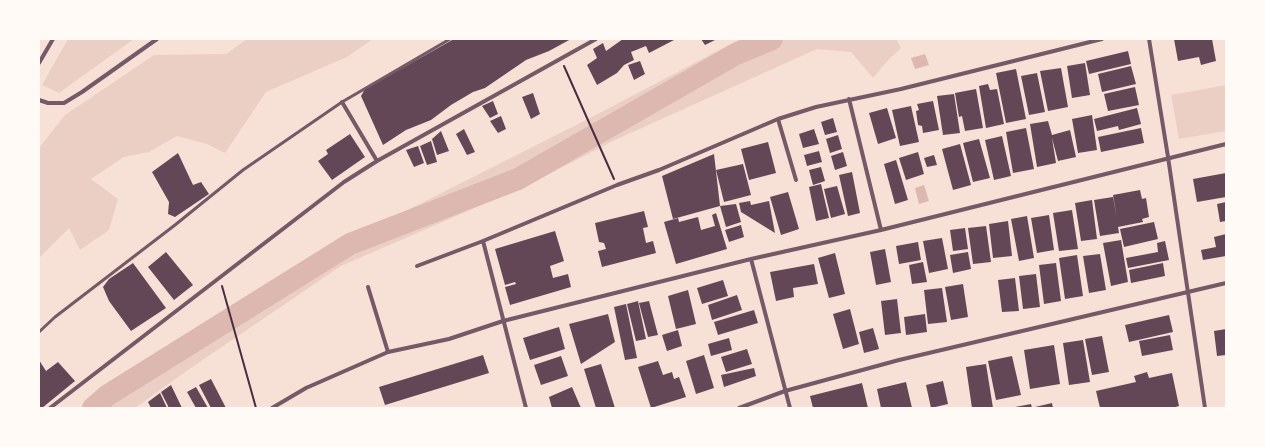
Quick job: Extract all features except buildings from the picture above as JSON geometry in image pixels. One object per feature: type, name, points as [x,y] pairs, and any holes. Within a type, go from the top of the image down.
[{"type":"street","points":[[39,64],[52,39]]},
{"type":"street","points":[[39,100],[48,103],[64,103],[157,39]]},
{"type":"street","points":[[50,408],[344,182],[378,161],[596,39]]},
{"type":"street","points":[[417,266],[483,241],[617,185],[659,170],[778,119],[816,107],[902,89],[1102,39]]},
{"type":"street","points":[[1148,39],[1189,292],[1205,408]]},
{"type":"street","points":[[849,100],[881,230]]},
{"type":"street","points":[[342,102],[378,161]]},
{"type":"street","points":[[778,119],[796,180]]},
{"type":"street","points":[[272,408],[306,388],[388,352],[449,339],[503,321],[751,259],[881,230],[1168,157],[1226,144]]},
{"type":"street","points":[[483,241],[526,408]]},
{"type":"street","points":[[751,259],[790,408]]},
{"type":"street","points":[[739,408],[785,391],[898,360],[1226,283]]},
{"type":"street","points":[[368,287],[388,352]]},
{"type":"lane","points":[[39,332],[243,170],[342,102],[450,39]]},
{"type":"path","points":[[561,59],[617,185]]},
{"type":"path","points":[[225,296],[256,408]]},
{"type":"shaded area","points":[[68,39],[134,39],[59,93],[42,85]]},
{"type":"shaded area","points":[[247,39],[373,39],[347,57],[266,92],[225,153],[207,144],[177,136],[149,152],[124,157],[91,179],[118,199],[109,230],[80,250],[69,228],[39,258],[39,148],[65,115],[154,55],[226,54]]},
{"type":"shaded area","points":[[740,39],[896,39],[901,48],[888,60],[873,78],[851,52],[817,49],[615,140],[530,184],[341,266],[188,370],[135,408],[87,408],[126,376],[285,272],[594,116]]},
{"type":"shaded area","points":[[925,54],[929,65],[915,69],[911,58]]},
{"type":"shaded area","points":[[1226,85],[1226,131],[1179,139],[1171,95]]},
{"type":"shaded area","points":[[924,185],[929,201],[919,204],[915,188]]},
{"type":"waterway","points":[[93,408],[108,395],[350,244],[518,179],[736,54],[772,39]]}]
